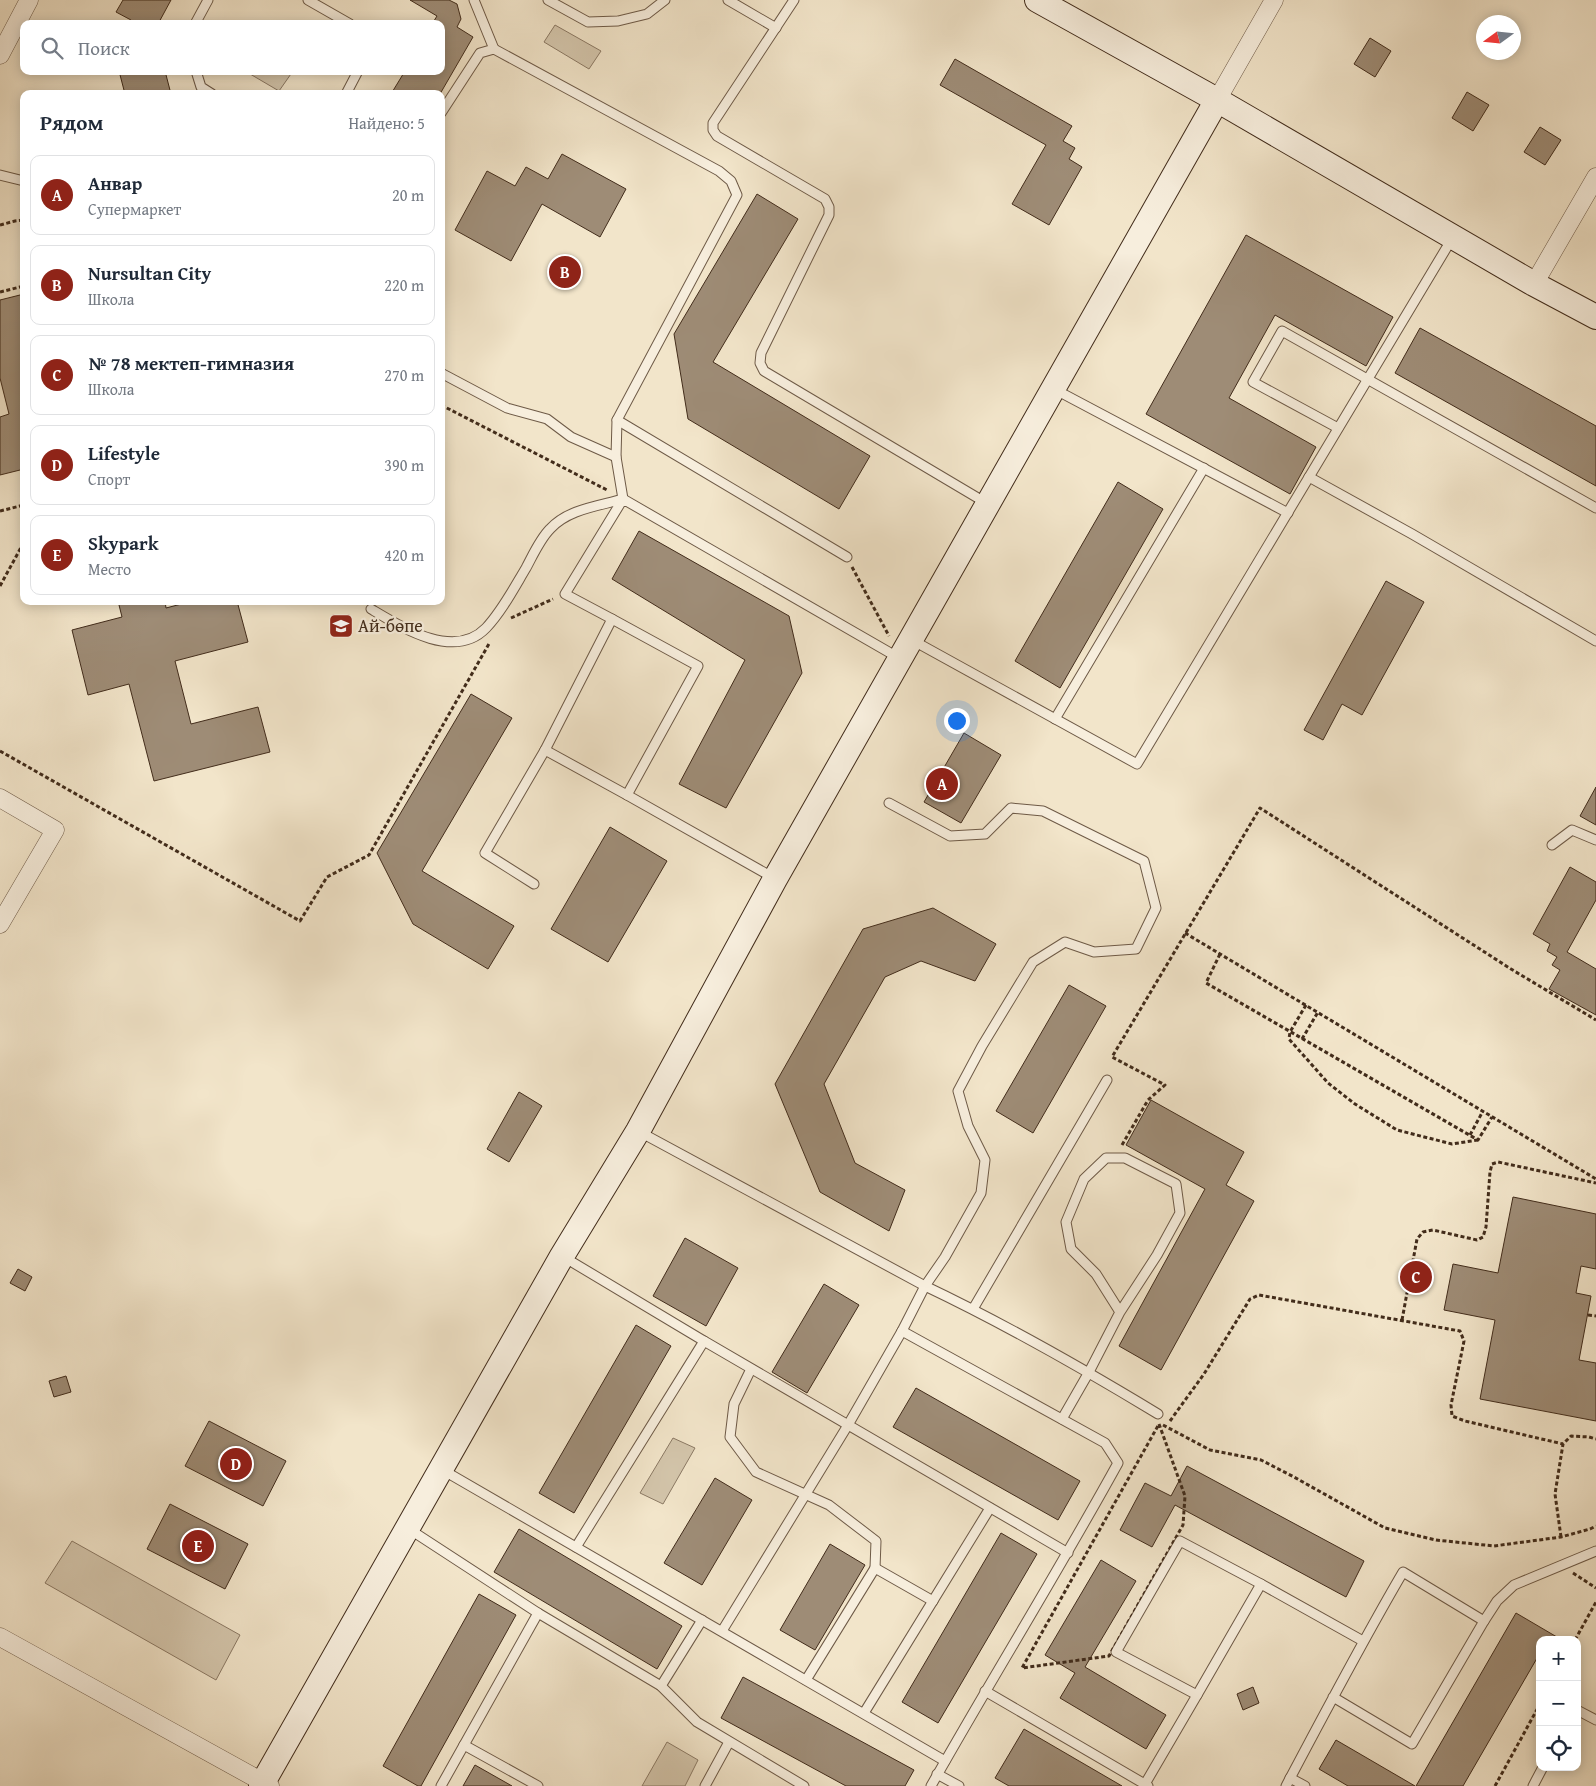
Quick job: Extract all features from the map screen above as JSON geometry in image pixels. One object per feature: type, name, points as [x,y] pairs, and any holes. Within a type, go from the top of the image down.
[{"type":"street","points":[[0,55],[29,0]]},
{"type":"street","points":[[1037,0],[1217,100],[1596,318]]},
{"type":"street","points":[[0,1637],[264,1785],[562,1256],[638,1131],[775,879],[1274,0]]},
{"type":"street","points":[[1534,284],[1596,177]]},
{"type":"street","points":[[0,798],[55,830],[0,924]]},
{"type":"lane","points":[[197,20],[208,0]]},
{"type":"lane","points":[[308,0],[343,20]]},
{"type":"lane","points":[[474,0],[494,49],[718,171],[731,181],[737,195],[617,420],[616,457],[623,499],[565,594],[698,666],[627,795]]},
{"type":"lane","points":[[548,0],[588,22],[618,21],[647,14],[665,0]]},
{"type":"lane","points":[[728,0],[776,28]]},
{"type":"lane","points":[[794,0],[713,123],[713,130],[717,136],[825,199],[830,207],[829,215],[761,353],[760,363],[764,371],[988,504]]},
{"type":"lane","points":[[445,107],[480,52],[494,49]]},
{"type":"lane","points":[[197,75],[201,87],[206,90]]},
{"type":"lane","points":[[348,90],[356,75]]},
{"type":"lane","points":[[0,175],[20,180]]},
{"type":"lane","points":[[371,609],[436,641],[452,642],[470,639],[485,629],[505,602],[550,529],[576,512],[623,499],[906,649],[1055,719],[1138,764],[1453,237]]},
{"type":"lane","points":[[1338,428],[1253,382],[1282,331],[1596,508]]},
{"type":"lane","points":[[445,375],[507,408],[547,419],[571,437],[616,457]]},
{"type":"lane","points":[[1054,388],[1288,513]]},
{"type":"lane","points":[[617,420],[847,557]]},
{"type":"lane","points":[[1055,719],[1204,468]]},
{"type":"lane","points":[[1309,477],[1412,534],[1596,641]]},
{"type":"lane","points":[[534,884],[485,853],[545,750],[612,619]]},
{"type":"lane","points":[[545,750],[775,879]]},
{"type":"lane","points":[[722,1631],[848,1425],[902,1331],[925,1286],[945,1257],[981,1193],[985,1160],[968,1126],[958,1091],[982,1046],[1032,962],[1065,942],[1094,952],[1136,949],[1156,908],[1144,861],[1043,811],[1011,808],[984,834],[950,836],[889,802]]},
{"type":"lane","points":[[1552,845],[1572,830],[1596,840]]},
{"type":"lane","points":[[973,1309],[1108,1080]]},
{"type":"lane","points":[[638,1131],[1089,1372],[1158,1414]]},
{"type":"lane","points":[[1062,1419],[1120,1312],[1157,1255],[1180,1213],[1176,1184],[1125,1158],[1106,1158],[1084,1179],[1066,1222],[1071,1249],[1096,1274],[1120,1312]]},
{"type":"lane","points":[[562,1256],[1068,1554]]},
{"type":"lane","points":[[902,1331],[1105,1443],[1118,1463],[1068,1554],[930,1786]]},
{"type":"lane","points":[[576,1547],[704,1341]]},
{"type":"lane","points":[[751,1369],[734,1404],[730,1437],[756,1472],[829,1505],[876,1541],[875,1568],[806,1680]]},
{"type":"lane","points":[[441,1469],[945,1761]]},
{"type":"lane","points":[[864,1713],[990,1508]]},
{"type":"lane","points":[[408,1528],[538,1612],[661,1686],[697,1722],[804,1786]]},
{"type":"lane","points":[[1197,1695],[1116,1652],[1180,1541],[1262,1584],[1363,1641]]},
{"type":"lane","points":[[1333,1697],[1412,1744],[1497,1601],[1514,1585],[1596,1551]]},
{"type":"lane","points":[[875,1568],[933,1600]]},
{"type":"lane","points":[[1305,1786],[1288,1782],[1363,1641],[1403,1572],[1484,1621]]},
{"type":"lane","points":[[985,1691],[1146,1785],[1262,1584]]},
{"type":"lane","points":[[441,1786],[538,1612]]},
{"type":"lane","points":[[661,1686],[702,1620]]},
{"type":"lane","points":[[1581,1712],[1596,1720]]},
{"type":"lane","points":[[706,1786],[729,1742]]},
{"type":"lane","points":[[464,1745],[538,1786]]},
{"type":"lane","points":[[1534,1786],[1541,1771]]},
{"type":"lane","points":[[938,1774],[959,1786]]},
{"type":"path","points":[[0,225],[20,220]]},
{"type":"path","points":[[0,292],[20,287]]},
{"type":"path","points":[[445,407],[623,499]]},
{"type":"path","points":[[0,511],[20,506]]},
{"type":"path","points":[[0,586],[20,549]]},
{"type":"path","points":[[847,557],[906,649]]},
{"type":"path","points":[[502,621],[565,594]]},
{"type":"path","points":[[0,752],[300,921],[326,877],[369,855],[492,639]]},
{"type":"path","points":[[1130,1149],[1122,1144],[1148,1100],[1165,1085],[1112,1056],[1260,808],[1502,963],[1596,1020]]},
{"type":"path","points":[[1185,933],[1596,1179]]},
{"type":"path","points":[[1220,954],[1206,983],[1478,1140]]},
{"type":"path","points":[[1306,1005],[1290,1032],[1289,1039],[1328,1083],[1355,1104],[1397,1130],[1452,1144],[1478,1140],[1492,1117]]},
{"type":"path","points":[[1302,1039],[1318,1012]]},
{"type":"path","points":[[1470,1135],[1483,1111]]},
{"type":"path","points":[[1402,1320],[1417,1240],[1423,1232],[1433,1230],[1477,1240],[1484,1237],[1492,1164],[1498,1162],[1596,1183]]},
{"type":"path","points":[[1167,1426],[1204,1374],[1250,1299],[1259,1296],[1460,1330],[1464,1341],[1452,1404],[1452,1416],[1465,1421],[1562,1444]]},
{"type":"path","points":[[1588,1315],[1596,1316]]},
{"type":"path","points":[[1159,1424],[1167,1426],[1210,1450],[1261,1460],[1385,1528],[1436,1540],[1494,1546],[1560,1537],[1596,1526]]},
{"type":"path","points":[[1159,1424],[1185,1496],[1183,1525],[1109,1656],[1022,1668],[1055,1609],[1159,1424]]},
{"type":"path","points":[[1560,1537],[1555,1494],[1562,1444],[1572,1436],[1596,1439]]},
{"type":"path","points":[[1564,1564],[1596,1588]]},
{"type":"path","points":[[1577,1636],[1596,1602]]},
{"type":"path","points":[[1495,1786],[1536,1711]]},
{"type":"shaded area","points":[[555,25],[601,51],[589,69],[544,42]]},
{"type":"shaded area","points":[[252,75],[290,75],[280,90]]},
{"type":"shaded area","points":[[673,1438],[695,1448],[663,1504],[640,1493]]},
{"type":"shaded area","points":[[72,1541],[240,1635],[216,1680],[45,1583]]},
{"type":"shaded area","points":[[667,1742],[698,1760],[685,1786],[642,1786]]},
{"type":"building","points":[[123,0],[171,0],[160,20],[131,20],[116,12]]},
{"type":"building","points":[[410,0],[449,0],[457,4],[461,19],[457,27],[473,37],[442,90],[393,90],[403,75],[445,75],[445,20],[434,20],[437,16]]},
{"type":"building","points":[[1370,38],[1391,51],[1375,77],[1354,64]]},
{"type":"building","points":[[955,59],[1072,126],[1063,141],[1075,148],[1069,159],[1082,167],[1049,225],[1012,204],[1046,145],[940,85]]},
{"type":"building","points":[[120,75],[166,75],[170,90],[124,90]]},
{"type":"building","points":[[1467,92],[1489,105],[1473,131],[1452,118]]},
{"type":"building","points":[[1540,127],[1561,140],[1545,165],[1524,152]]},
{"type":"building","points":[[562,154],[626,189],[600,237],[542,204],[511,261],[455,230],[487,171],[515,186],[526,167],[548,179]]},
{"type":"building","points":[[757,194],[798,219],[713,362],[870,456],[839,509],[688,419],[674,334]]},
{"type":"building","points":[[1246,235],[1393,317],[1366,366],[1275,315],[1229,398],[1316,447],[1290,494],[1146,414]]},
{"type":"building","points":[[20,295],[20,470],[0,475],[0,417],[9,414],[0,378],[0,300]]},
{"type":"building","points":[[1420,328],[1596,426],[1596,486],[1395,373]]},
{"type":"building","points":[[1118,482],[1163,509],[1060,688],[1015,661]]},
{"type":"building","points":[[639,531],[789,616],[802,673],[726,808],[679,784],[745,660],[612,579]]},
{"type":"building","points":[[1386,581],[1424,602],[1362,715],[1342,704],[1323,740],[1304,730]]},
{"type":"building","points":[[119,605],[166,605],[166,608],[178,605],[238,605],[248,642],[175,661],[191,724],[258,707],[270,752],[154,781],[129,684],[88,695],[72,630],[122,617]]},
{"type":"building","points":[[471,694],[512,718],[422,871],[514,926],[488,969],[413,924],[377,853]]},
{"type":"building","points":[[964,733],[1001,755],[961,823],[924,802]]},
{"type":"building","points":[[1596,787],[1596,825],[1580,816]]},
{"type":"building","points":[[610,827],[667,861],[608,962],[551,929]]},
{"type":"building","points":[[1570,867],[1596,882],[1596,900],[1567,952],[1596,969],[1596,1015],[1549,989],[1560,970],[1552,965],[1557,957],[1547,951],[1550,944],[1533,934]]},
{"type":"building","points":[[933,908],[996,944],[975,981],[921,961],[885,977],[824,1084],[855,1163],[905,1190],[889,1231],[820,1192],[775,1084],[863,929]]},
{"type":"building","points":[[1069,985],[1106,1006],[1033,1133],[996,1111]]},
{"type":"building","points":[[519,1092],[542,1106],[509,1162],[487,1149]]},
{"type":"building","points":[[1151,1100],[1244,1152],[1226,1185],[1254,1201],[1161,1370],[1119,1346],[1205,1189],[1126,1145]]},
{"type":"building","points":[[1513,1197],[1596,1214],[1596,1269],[1581,1266],[1576,1293],[1591,1296],[1579,1360],[1596,1363],[1596,1421],[1480,1399],[1495,1320],[1444,1310],[1453,1264],[1498,1273]]},
{"type":"building","points":[[685,1238],[738,1268],[706,1326],[653,1296]]},
{"type":"building","points":[[18,1269],[32,1277],[25,1291],[10,1283]]},
{"type":"building","points":[[824,1284],[859,1305],[807,1393],[772,1372]]},
{"type":"building","points":[[636,1325],[671,1346],[574,1513],[539,1493]]},
{"type":"building","points":[[66,1376],[71,1392],[54,1397],[49,1381]]},
{"type":"building","points":[[916,1388],[1080,1481],[1058,1520],[893,1427]]},
{"type":"building","points":[[209,1421],[286,1461],[263,1506],[185,1466]]},
{"type":"building","points":[[1187,1466],[1364,1561],[1346,1597],[1175,1505],[1152,1547],[1120,1530],[1145,1483],[1171,1496]]},
{"type":"building","points":[[715,1478],[752,1500],[702,1585],[664,1563]]},
{"type":"building","points":[[170,1504],[248,1544],[225,1589],[147,1549]]},
{"type":"building","points":[[519,1529],[682,1626],[657,1669],[494,1572]]},
{"type":"building","points":[[1001,1533],[1037,1554],[938,1723],[902,1702]]},
{"type":"building","points":[[830,1544],[865,1565],[815,1650],[780,1630]]},
{"type":"building","points":[[1101,1560],[1136,1581],[1085,1667],[1166,1715],[1146,1749],[1060,1698],[1075,1673],[1045,1655]]},
{"type":"building","points":[[479,1594],[516,1615],[421,1786],[418,1786],[383,1766]]},
{"type":"building","points":[[1516,1613],[1555,1636],[1536,1636],[1536,1660],[1463,1786],[1416,1786]]},
{"type":"building","points":[[743,1677],[914,1770],[905,1786],[846,1786],[721,1718]]},
{"type":"building","points":[[1253,1687],[1259,1703],[1243,1710],[1237,1694]]},
{"type":"building","points":[[1024,1729],[1122,1786],[1009,1786],[995,1778]]},
{"type":"building","points":[[1336,1740],[1415,1786],[1348,1786],[1319,1769]]},
{"type":"building","points":[[475,1765],[512,1786],[463,1786]]},
{"type":"place","name":"Nursultan City","points":[[565,272]]},
{"type":"place","name":"Ай-бөпе","points":[[341,626]]},
{"type":"place","name":"Анвар","points":[[942,784]]},
{"type":"place","name":"№ 78 мектеп-гимназия","points":[[1416,1277]]},
{"type":"place","name":"Lifestyle","points":[[236,1464]]},
{"type":"place","name":"Skypark","points":[[198,1546]]}]
